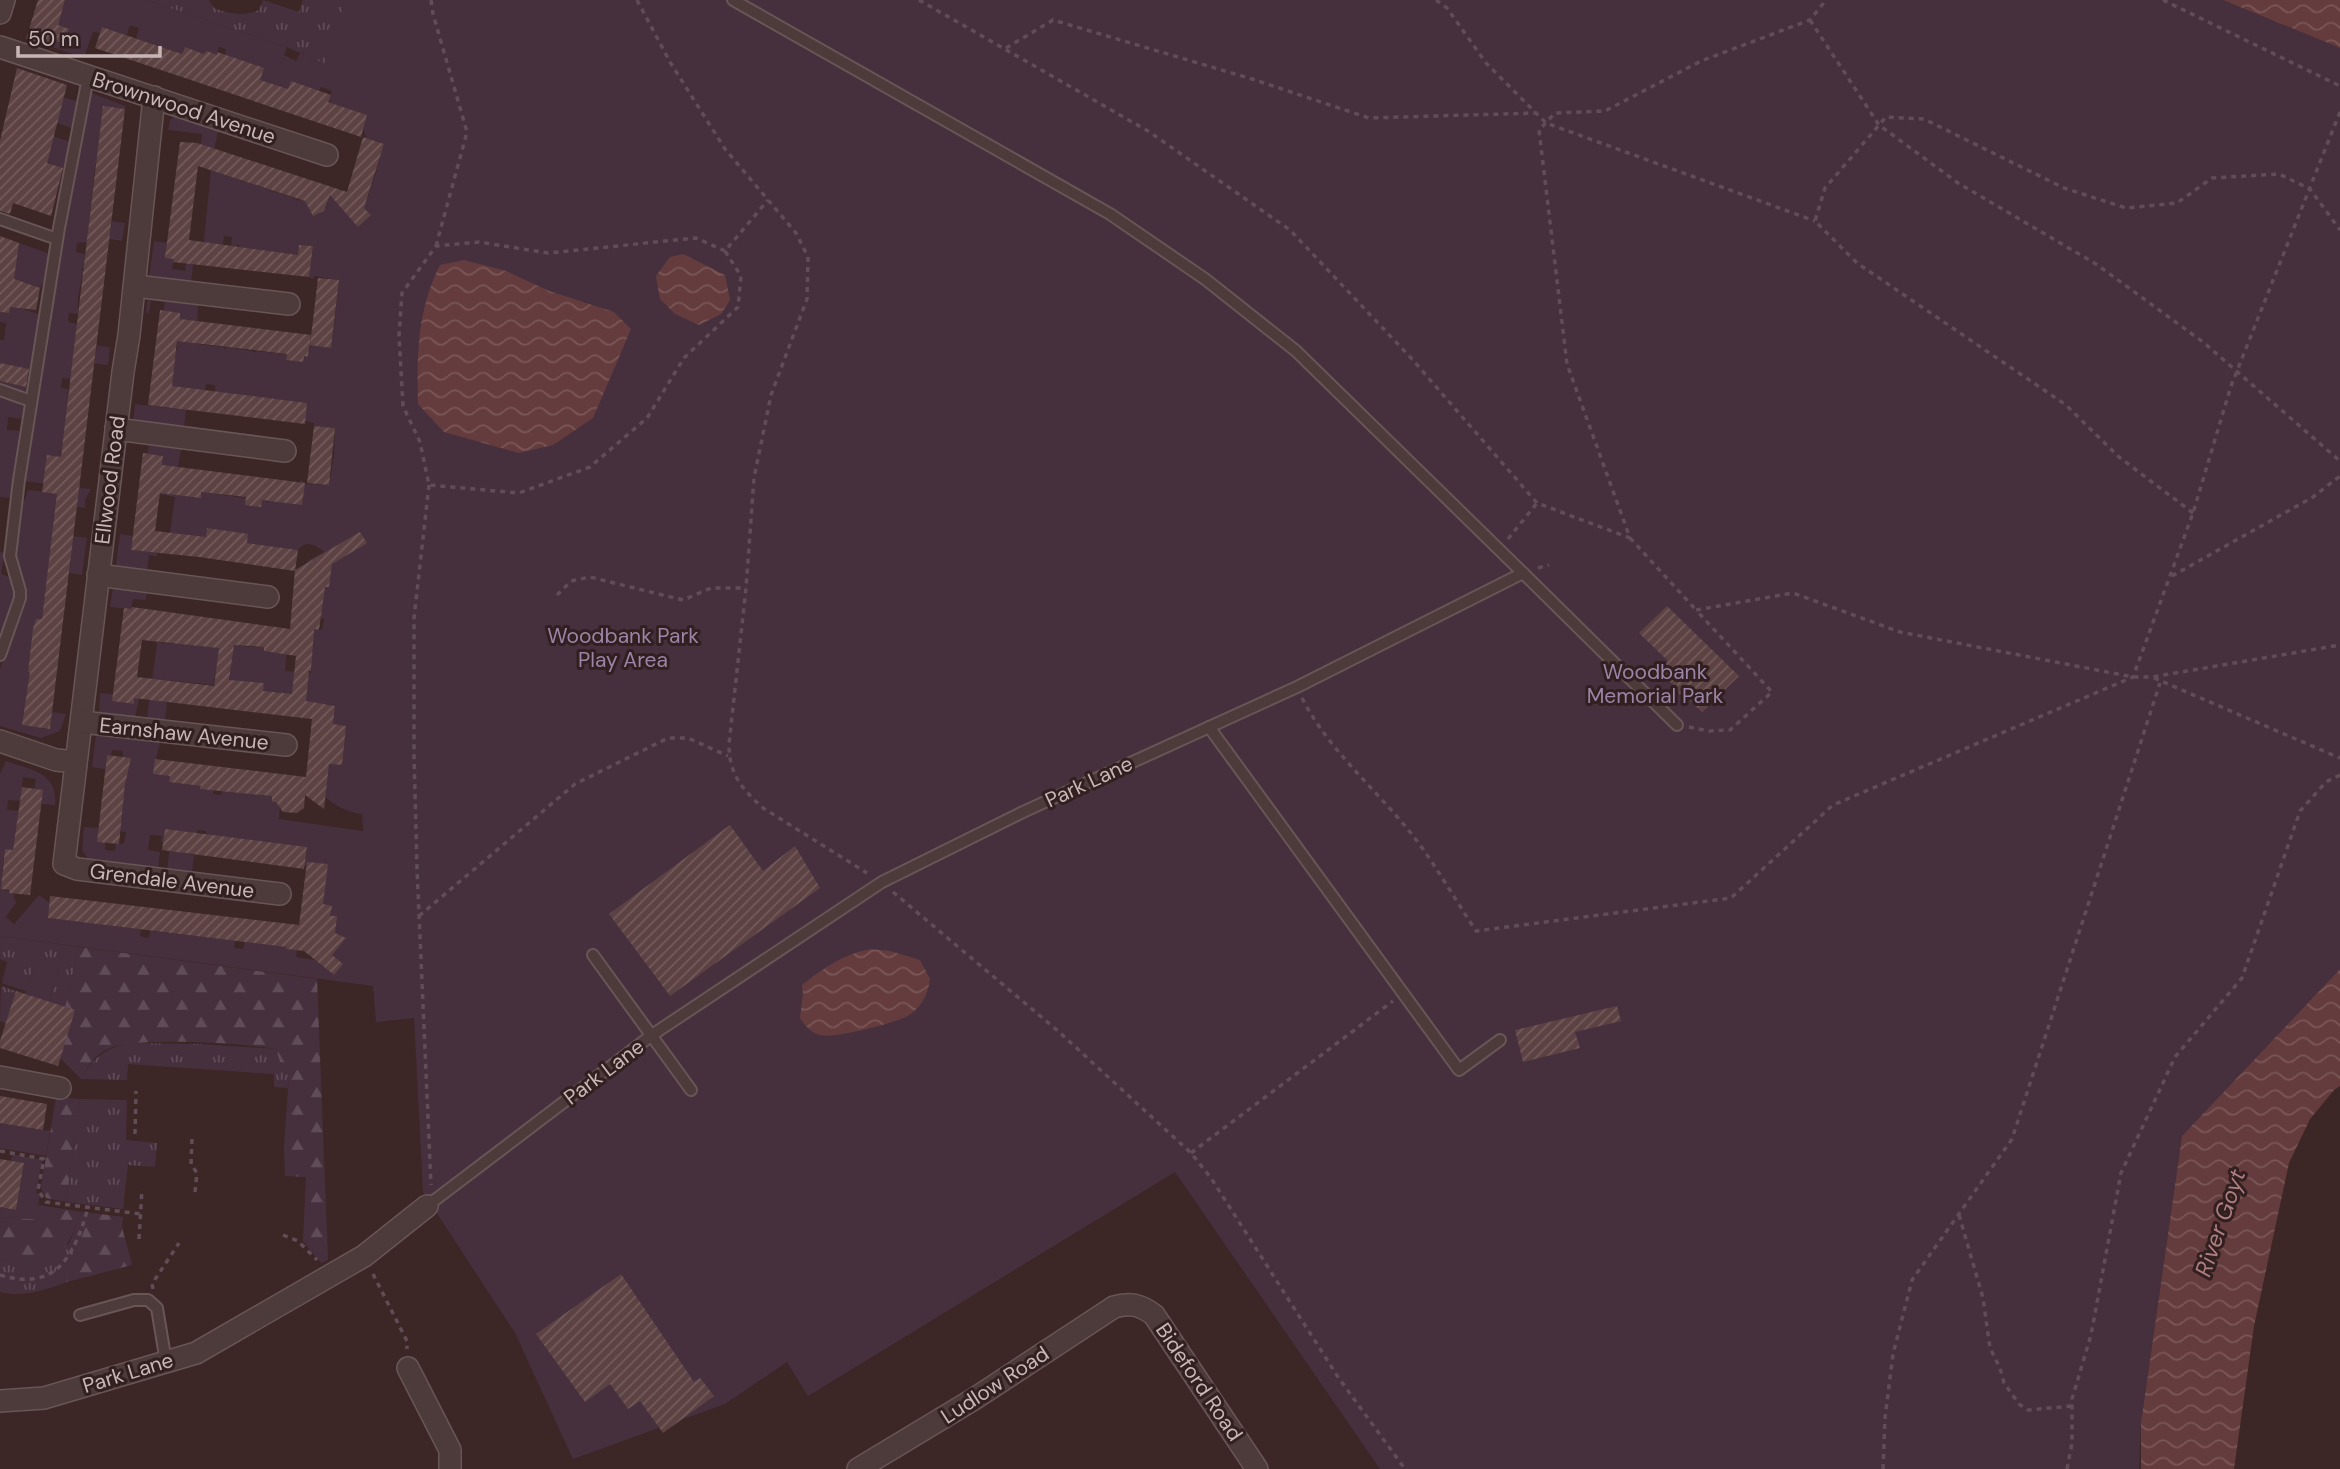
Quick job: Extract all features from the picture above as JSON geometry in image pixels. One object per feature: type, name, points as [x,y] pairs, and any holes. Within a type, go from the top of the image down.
[{"type":"street","points":[[0,13],[4,0]]},
{"type":"street","name":"Brownwood Avenue","points":[[0,47],[327,155]]},
{"type":"street","name":"Ellwood Road","points":[[64,864],[135,286],[154,97]]},
{"type":"street","points":[[135,286],[289,304]]},
{"type":"street","points":[[116,429],[285,451]]},
{"type":"street","points":[[98,575],[268,597]]},
{"type":"street","name":"Earnshaw Avenue","points":[[82,722],[286,745]]},
{"type":"street","points":[[0,741],[56,760],[76,761]]},
{"type":"street","name":"Grendale Avenue","points":[[64,864],[77,869],[280,894]]},
{"type":"street","points":[[0,1077],[60,1088]]},
{"type":"street","name":"Park Lane","points":[[0,1401],[44,1398],[196,1353],[364,1256],[430,1204]]},
{"type":"street","name":"Ludlow Road","points":[[858,1469],[974,1399],[1114,1307],[1132,1304]]},
{"type":"street","name":"Bideford Road","points":[[1132,1304],[1147,1309],[1154,1315],[1257,1469]]},
{"type":"street","points":[[408,1368],[450,1450],[450,1469]]},
{"type":"lane","points":[[733,0],[1110,214],[1205,279],[1296,351],[1677,725]]},
{"type":"lane","points":[[0,655],[20,598],[10,556],[57,239],[86,88]]},
{"type":"lane","points":[[0,219],[57,239]]},
{"type":"lane","points":[[0,390],[31,401]]},
{"type":"lane","name":"Park Lane","points":[[430,1204],[652,1035],[882,882],[1023,812],[1297,687],[1523,573]]},
{"type":"lane","points":[[1209,727],[1459,1070],[1500,1040]]},
{"type":"lane","points":[[593,955],[691,1090]]},
{"type":"lane","points":[[80,1315],[134,1300],[148,1300],[157,1308],[166,1362]]},
{"type":"path","points":[[430,1204],[419,916],[414,618],[429,485],[420,442],[403,405],[399,336],[402,293],[436,246],[467,132],[431,0]]},
{"type":"path","points":[[637,0],[670,62],[725,149],[796,233],[807,257],[807,299],[771,396],[754,478],[729,757],[735,776],[762,808],[882,882],[1058,1031],[1191,1153],[1211,1178],[1338,1377],[1405,1469]]},
{"type":"path","points":[[641,7],[642,0]]},
{"type":"path","points":[[919,0],[1148,131],[1290,230],[1412,359],[1537,503],[1630,538]]},
{"type":"path","points":[[1436,0],[1447,8],[1486,63],[1546,123],[1815,221],[1857,263],[2066,405],[2119,457],[2193,513]]},
{"type":"path","points":[[1677,725],[1709,731],[1730,730],[1772,692],[1630,538],[1567,364],[1539,130],[1555,113],[1605,111],[1701,61],[1810,20],[1826,0]]},
{"type":"path","points":[[2163,0],[2340,86]]},
{"type":"path","points":[[1006,48],[1053,20],[1252,79],[1369,118],[1536,113]]},
{"type":"path","points":[[1810,20],[1879,125],[1958,183],[2107,272],[2203,342],[2340,461]]},
{"type":"path","points":[[1297,687],[1334,749],[1370,784],[1417,842],[1476,931],[1731,898],[1833,805],[2133,677],[2193,513],[2231,386],[2340,112]]},
{"type":"path","points":[[1815,221],[1825,188],[1886,117],[1924,119],[2064,188],[2126,208],[2177,203],[2212,178],[2279,174],[2310,189],[2340,230]]},
{"type":"path","points":[[725,251],[768,200]]},
{"type":"path","points":[[429,485],[519,493],[590,467],[647,418],[684,358],[738,307],[741,276],[725,251],[696,239],[548,253],[479,242],[436,246]]},
{"type":"path","points":[[2170,577],[2313,497],[2340,475]]},
{"type":"path","points":[[1499,551],[1537,503]]},
{"type":"path","points":[[558,595],[571,581],[590,577],[683,600],[711,588],[746,588]]},
{"type":"path","points":[[1696,610],[1793,593],[1900,632],[2133,677],[2152,677],[2340,646]]},
{"type":"path","points":[[2152,677],[2340,758]]},
{"type":"path","points":[[1883,1469],[1892,1354],[1912,1280],[2012,1139],[2160,683]]},
{"type":"path","points":[[419,916],[575,784],[668,738],[688,738],[729,757]]},
{"type":"path","points":[[2067,1469],[2072,1443],[2072,1399],[2091,1335],[2122,1173],[2175,1057],[2242,978],[2301,811],[2326,782],[2340,775]]},
{"type":"path","points":[[1191,1153],[1404,994]]},
{"type":"path","points":[[135,1134],[136,1091]]},
{"type":"path","points":[[192,1139],[191,1164],[197,1173],[195,1192]]},
{"type":"path","points":[[0,1151],[44,1158],[38,1190],[46,1202],[141,1214]]},
{"type":"path","points":[[139,1239],[142,1189]]},
{"type":"path","points":[[0,1275],[15,1279],[35,1279],[54,1272],[70,1254],[82,1230],[88,1208]]},
{"type":"path","points":[[1959,1215],[1983,1298],[1990,1348],[2004,1383],[2019,1404],[2028,1410],[2072,1406]]},
{"type":"path","points":[[283,1234],[298,1241],[332,1275]]},
{"type":"path","points":[[157,1308],[152,1284],[179,1243]]},
{"type":"path","points":[[364,1256],[407,1341],[408,1368]]},
{"type":"green space","name":"Woodbank Memorial Park","points":[[65,0],[146,0],[287,47],[284,55],[296,61],[300,53],[326,64],[345,0],[2223,0],[2340,48],[2340,969],[2182,1136],[2141,1423],[2139,1469],[1380,1469],[1175,1172],[808,1396],[787,1362],[725,1404],[573,1459],[515,1333],[423,1192],[414,1018],[376,1022],[373,986],[0,936],[0,774],[6,761],[41,774],[52,785],[55,794],[55,805],[41,804],[42,790],[34,789],[36,779],[23,777],[20,801],[8,800],[7,810],[19,811],[13,851],[5,850],[2,871],[11,873],[3,875],[1,889],[13,893],[16,903],[6,917],[14,924],[39,895],[50,903],[48,918],[141,929],[140,936],[149,938],[150,931],[235,940],[234,948],[243,949],[245,941],[287,946],[287,949],[297,950],[296,957],[315,960],[334,975],[342,964],[332,955],[345,938],[329,931],[337,917],[330,916],[331,906],[323,904],[327,864],[319,863],[318,869],[304,866],[297,868],[306,857],[307,847],[210,835],[206,834],[206,831],[198,830],[197,834],[182,846],[182,853],[194,855],[192,873],[167,870],[172,830],[165,829],[163,842],[162,836],[150,835],[148,850],[160,852],[158,869],[88,859],[82,850],[84,827],[99,828],[97,842],[105,843],[105,850],[115,851],[116,844],[124,844],[126,832],[119,831],[123,816],[128,758],[123,757],[123,751],[112,750],[111,755],[107,755],[105,769],[92,767],[96,734],[160,742],[153,773],[170,776],[169,782],[201,786],[201,789],[214,790],[213,794],[221,795],[222,789],[272,795],[272,802],[280,803],[279,819],[363,831],[362,814],[338,806],[306,777],[326,787],[329,764],[342,765],[346,726],[333,724],[335,706],[325,704],[324,709],[306,719],[277,691],[275,693],[229,687],[231,666],[217,665],[213,685],[156,679],[153,700],[167,702],[165,720],[147,718],[161,613],[164,613],[161,643],[174,644],[176,636],[265,647],[264,651],[277,653],[287,649],[285,671],[311,673],[312,629],[322,630],[324,619],[312,617],[316,586],[329,587],[330,575],[319,562],[307,561],[324,552],[311,545],[304,545],[298,550],[233,541],[219,530],[207,528],[206,537],[169,540],[175,497],[159,494],[163,456],[147,454],[149,445],[181,449],[178,468],[201,498],[201,492],[252,499],[261,507],[262,500],[268,502],[302,480],[305,484],[329,485],[335,428],[314,426],[314,423],[305,421],[307,403],[215,392],[215,385],[206,384],[205,390],[189,410],[186,410],[184,428],[133,422],[135,404],[169,408],[178,349],[180,314],[172,312],[171,319],[159,318],[159,315],[163,315],[165,302],[151,300],[149,313],[146,313],[150,298],[198,304],[197,344],[254,353],[286,354],[287,360],[302,362],[304,356],[308,357],[312,340],[309,336],[331,347],[339,281],[309,277],[313,246],[299,245],[298,255],[240,247],[238,244],[231,246],[232,237],[224,236],[223,245],[202,260],[211,170],[297,201],[313,204],[312,214],[319,214],[321,207],[326,208],[330,194],[370,215],[355,198],[367,200],[378,172],[376,170],[384,144],[366,138],[363,128],[367,115],[328,102],[332,91],[321,87],[319,91],[291,82],[288,89],[260,80],[224,58],[226,49],[219,47],[217,55],[207,51],[201,60],[185,47],[182,54],[136,38],[139,28],[130,25],[127,35],[102,27],[100,33],[93,32],[84,58],[50,46],[52,40],[64,44],[68,29],[57,25],[58,20],[34,10],[60,18]]},
{"type":"green space","points":[[146,0],[209,0],[214,8],[242,14],[259,10],[263,0],[299,12],[303,0],[345,0],[327,65],[287,47]]},
{"type":"green space","points":[[40,76],[65,85],[62,97],[80,102],[74,129],[51,121]]},
{"type":"green space","points":[[89,92],[125,106],[125,109],[104,107],[97,144],[99,146],[88,232],[110,235],[112,221],[125,223],[122,241],[110,239],[109,243],[87,240],[77,243],[76,252],[85,254],[84,267],[81,269],[83,271],[78,314],[69,313],[68,322],[78,324],[74,357],[95,360],[97,346],[110,347],[108,365],[89,363],[71,379],[62,378],[61,388],[69,389],[69,395],[61,457],[47,456],[46,465],[59,482],[80,484],[80,488],[91,489],[85,500],[85,508],[77,507],[53,518],[71,550],[73,536],[87,538],[82,575],[69,573],[71,559],[50,557],[42,619],[36,619],[28,672],[55,675],[30,710],[24,709],[22,725],[50,729],[52,712],[66,714],[60,731],[41,738],[0,726],[0,669],[24,597],[15,555],[22,500],[25,500],[28,490],[48,492],[48,484],[23,481],[48,310]]},
{"type":"green space","points":[[175,116],[218,131],[212,160],[199,157],[202,134],[168,130],[170,120]]},
{"type":"green space","points":[[28,128],[71,142],[66,169],[21,154]]},
{"type":"green space","points":[[154,241],[168,243],[174,259],[172,269],[185,271],[188,246],[195,247],[191,282],[149,277]]},
{"type":"green space","points":[[19,243],[50,254],[47,276],[40,288],[26,283],[21,308],[41,315],[32,370],[24,368],[21,386],[30,388],[28,396],[0,387],[0,340],[4,340],[6,323],[0,322],[0,312],[8,313]]},
{"type":"green space","points":[[0,397],[25,405],[23,419],[8,417],[7,430],[22,431],[11,498],[0,497]]},
{"type":"green space","points":[[120,534],[132,536],[131,550],[152,552],[154,538],[159,539],[157,556],[149,555],[147,571],[116,566]]},
{"type":"green space","points":[[0,552],[5,553],[1,574],[14,579],[11,587],[18,590],[4,631],[0,631]]},
{"type":"green space","points":[[113,588],[147,592],[146,600],[133,599],[131,609],[110,607]]},
{"type":"green space","points":[[136,685],[142,686],[135,717],[99,712],[100,693],[113,694],[112,701],[133,704]]},
{"type":"green space","points":[[0,936],[79,947],[65,1007],[49,1002],[59,970],[35,963],[26,991],[2,983],[7,962],[0,959]]},
{"type":"green space","points":[[79,947],[317,979],[328,1260],[321,1263],[303,1241],[306,1177],[285,1176],[284,1146],[289,1076],[281,1065],[276,1049],[192,1042],[123,1045],[100,1053],[81,1079],[60,1058],[74,1010],[65,1007]]},
{"type":"green space","points":[[35,962],[59,970],[49,1002],[25,994]]},
{"type":"green space","points":[[1,986],[16,991],[6,1023],[0,1021]]},
{"type":"green space","points":[[128,1043],[276,1049],[281,1065],[289,1076],[288,1088],[274,1087],[274,1074],[128,1064],[127,1080],[81,1079],[100,1055]]},
{"type":"green space","points":[[56,1097],[80,1099],[66,1202],[46,1198],[41,1188]]},
{"type":"green space","points":[[80,1099],[127,1100],[126,1140],[157,1143],[155,1167],[128,1165],[123,1209],[66,1202]]},
{"type":"green space","points":[[0,1123],[50,1131],[46,1156],[0,1148]]},
{"type":"green space","points":[[12,1154],[42,1160],[36,1193],[40,1194],[36,1219],[0,1217],[0,1207],[16,1210],[24,1164],[11,1161]]},
{"type":"green space","points":[[38,1205],[82,1212],[64,1249],[49,1262],[39,1265],[24,1266],[0,1260],[0,1217],[36,1219]]},
{"type":"green space","points":[[82,1212],[92,1213],[74,1254],[62,1271],[67,1282],[26,1294],[0,1292],[0,1260],[28,1266],[69,1244]]},
{"type":"green space","points":[[92,1213],[123,1217],[122,1227],[132,1265],[67,1282],[62,1271],[74,1254]]},
{"type":"water","points":[[2223,0],[2340,0],[2340,48]]},
{"type":"water","points":[[683,254],[725,275],[730,300],[721,314],[699,325],[675,314],[660,299],[656,276],[670,257]]},
{"type":"water","points":[[464,260],[506,271],[549,291],[614,312],[631,329],[593,418],[553,445],[519,453],[444,432],[418,404],[418,350],[432,282],[440,265]]},
{"type":"water","points":[[871,949],[890,951],[920,960],[930,979],[921,1004],[914,1012],[902,1018],[865,1030],[827,1036],[811,1031],[800,1018],[802,985],[834,962]]},
{"type":"water","name":"River Goyt","points":[[2340,969],[2340,1086],[2310,1119],[2289,1163],[2254,1326],[2234,1469],[2141,1469],[2141,1423],[2182,1136]]},
{"type":"building","points":[[38,0],[65,0],[58,25],[69,29],[64,44],[52,40],[50,46],[26,39]]},
{"type":"building","points":[[102,27],[182,54],[185,47],[203,54],[207,51],[217,55],[217,52],[264,68],[260,80],[288,89],[291,81],[331,95],[328,102],[367,115],[361,137],[95,48]]},
{"type":"building","points":[[17,68],[67,85],[47,163],[63,168],[51,216],[13,203],[10,214],[0,211],[0,141]]},
{"type":"building","points":[[103,106],[125,109],[50,729],[22,725],[33,629],[36,619],[42,619],[57,494],[42,492],[47,455],[61,457]]},
{"type":"building","points":[[363,137],[384,144],[364,208],[371,215],[358,227],[330,195],[324,211],[313,216],[305,201],[198,166],[189,240],[298,255],[299,245],[313,246],[309,277],[173,262],[174,259],[165,258],[180,142],[197,143],[347,192]]},
{"type":"building","points":[[0,236],[19,243],[14,279],[40,288],[36,310],[10,307],[9,313],[0,312]]},
{"type":"building","points":[[318,278],[339,280],[331,348],[310,345]]},
{"type":"building","points":[[160,310],[180,313],[180,319],[311,335],[308,357],[304,356],[303,362],[286,360],[287,354],[177,341],[172,386],[307,403],[305,424],[148,405]]},
{"type":"building","points":[[0,363],[29,369],[26,387],[0,381]]},
{"type":"building","points":[[314,426],[335,428],[329,485],[307,483]]},
{"type":"building","points":[[143,453],[163,456],[162,465],[305,483],[302,505],[262,500],[261,507],[245,505],[246,497],[201,492],[201,498],[160,493],[155,531],[206,537],[207,528],[248,534],[247,543],[298,550],[295,571],[131,550]]},
{"type":"building","points":[[360,532],[367,543],[332,564],[329,587],[325,587],[319,630],[314,629],[306,701],[335,706],[333,724],[346,726],[342,765],[329,764],[324,809],[305,795],[304,808],[297,813],[283,812],[276,802],[272,802],[272,796],[200,789],[201,786],[169,782],[170,776],[153,774],[155,759],[306,777],[312,719],[134,698],[134,704],[112,701],[124,608],[290,629],[295,570]],"holes":[[[142,640],[219,648],[214,686],[137,677]],[[234,645],[264,647],[264,651],[296,656],[292,694],[263,691],[264,683],[229,680]]]},
{"type":"building","points":[[1667,606],[1739,676],[1702,712],[1680,695],[1676,687],[1658,671],[1668,661],[1639,633]]},
{"type":"building","points":[[107,755],[131,758],[125,784],[119,844],[97,842]]},
{"type":"building","points":[[22,787],[43,790],[30,895],[9,893],[9,890],[1,889],[5,849],[13,850]]},
{"type":"building","points":[[730,825],[763,871],[795,846],[820,888],[670,996],[609,914]]},
{"type":"building","points":[[165,829],[307,847],[304,869],[162,850]]},
{"type":"building","points":[[307,862],[328,864],[323,904],[332,906],[330,916],[337,916],[335,933],[346,938],[332,955],[343,964],[334,975],[304,951],[286,949],[287,947],[48,918],[50,896],[299,925]]},
{"type":"building","points":[[16,991],[75,1010],[58,1066],[0,1048]]},
{"type":"building","points":[[1617,1006],[1621,1021],[1575,1032],[1580,1048],[1523,1062],[1515,1030]]},
{"type":"building","points":[[0,1096],[47,1104],[43,1130],[0,1123]]},
{"type":"building","points":[[0,1159],[24,1163],[16,1210],[0,1207]]},
{"type":"building","points":[[621,1274],[694,1382],[700,1378],[714,1396],[663,1433],[640,1401],[628,1409],[610,1384],[585,1402],[536,1334]]},
{"type":"park label","name":"Woodbank Park Play Area","points":[[623,648]]}]
